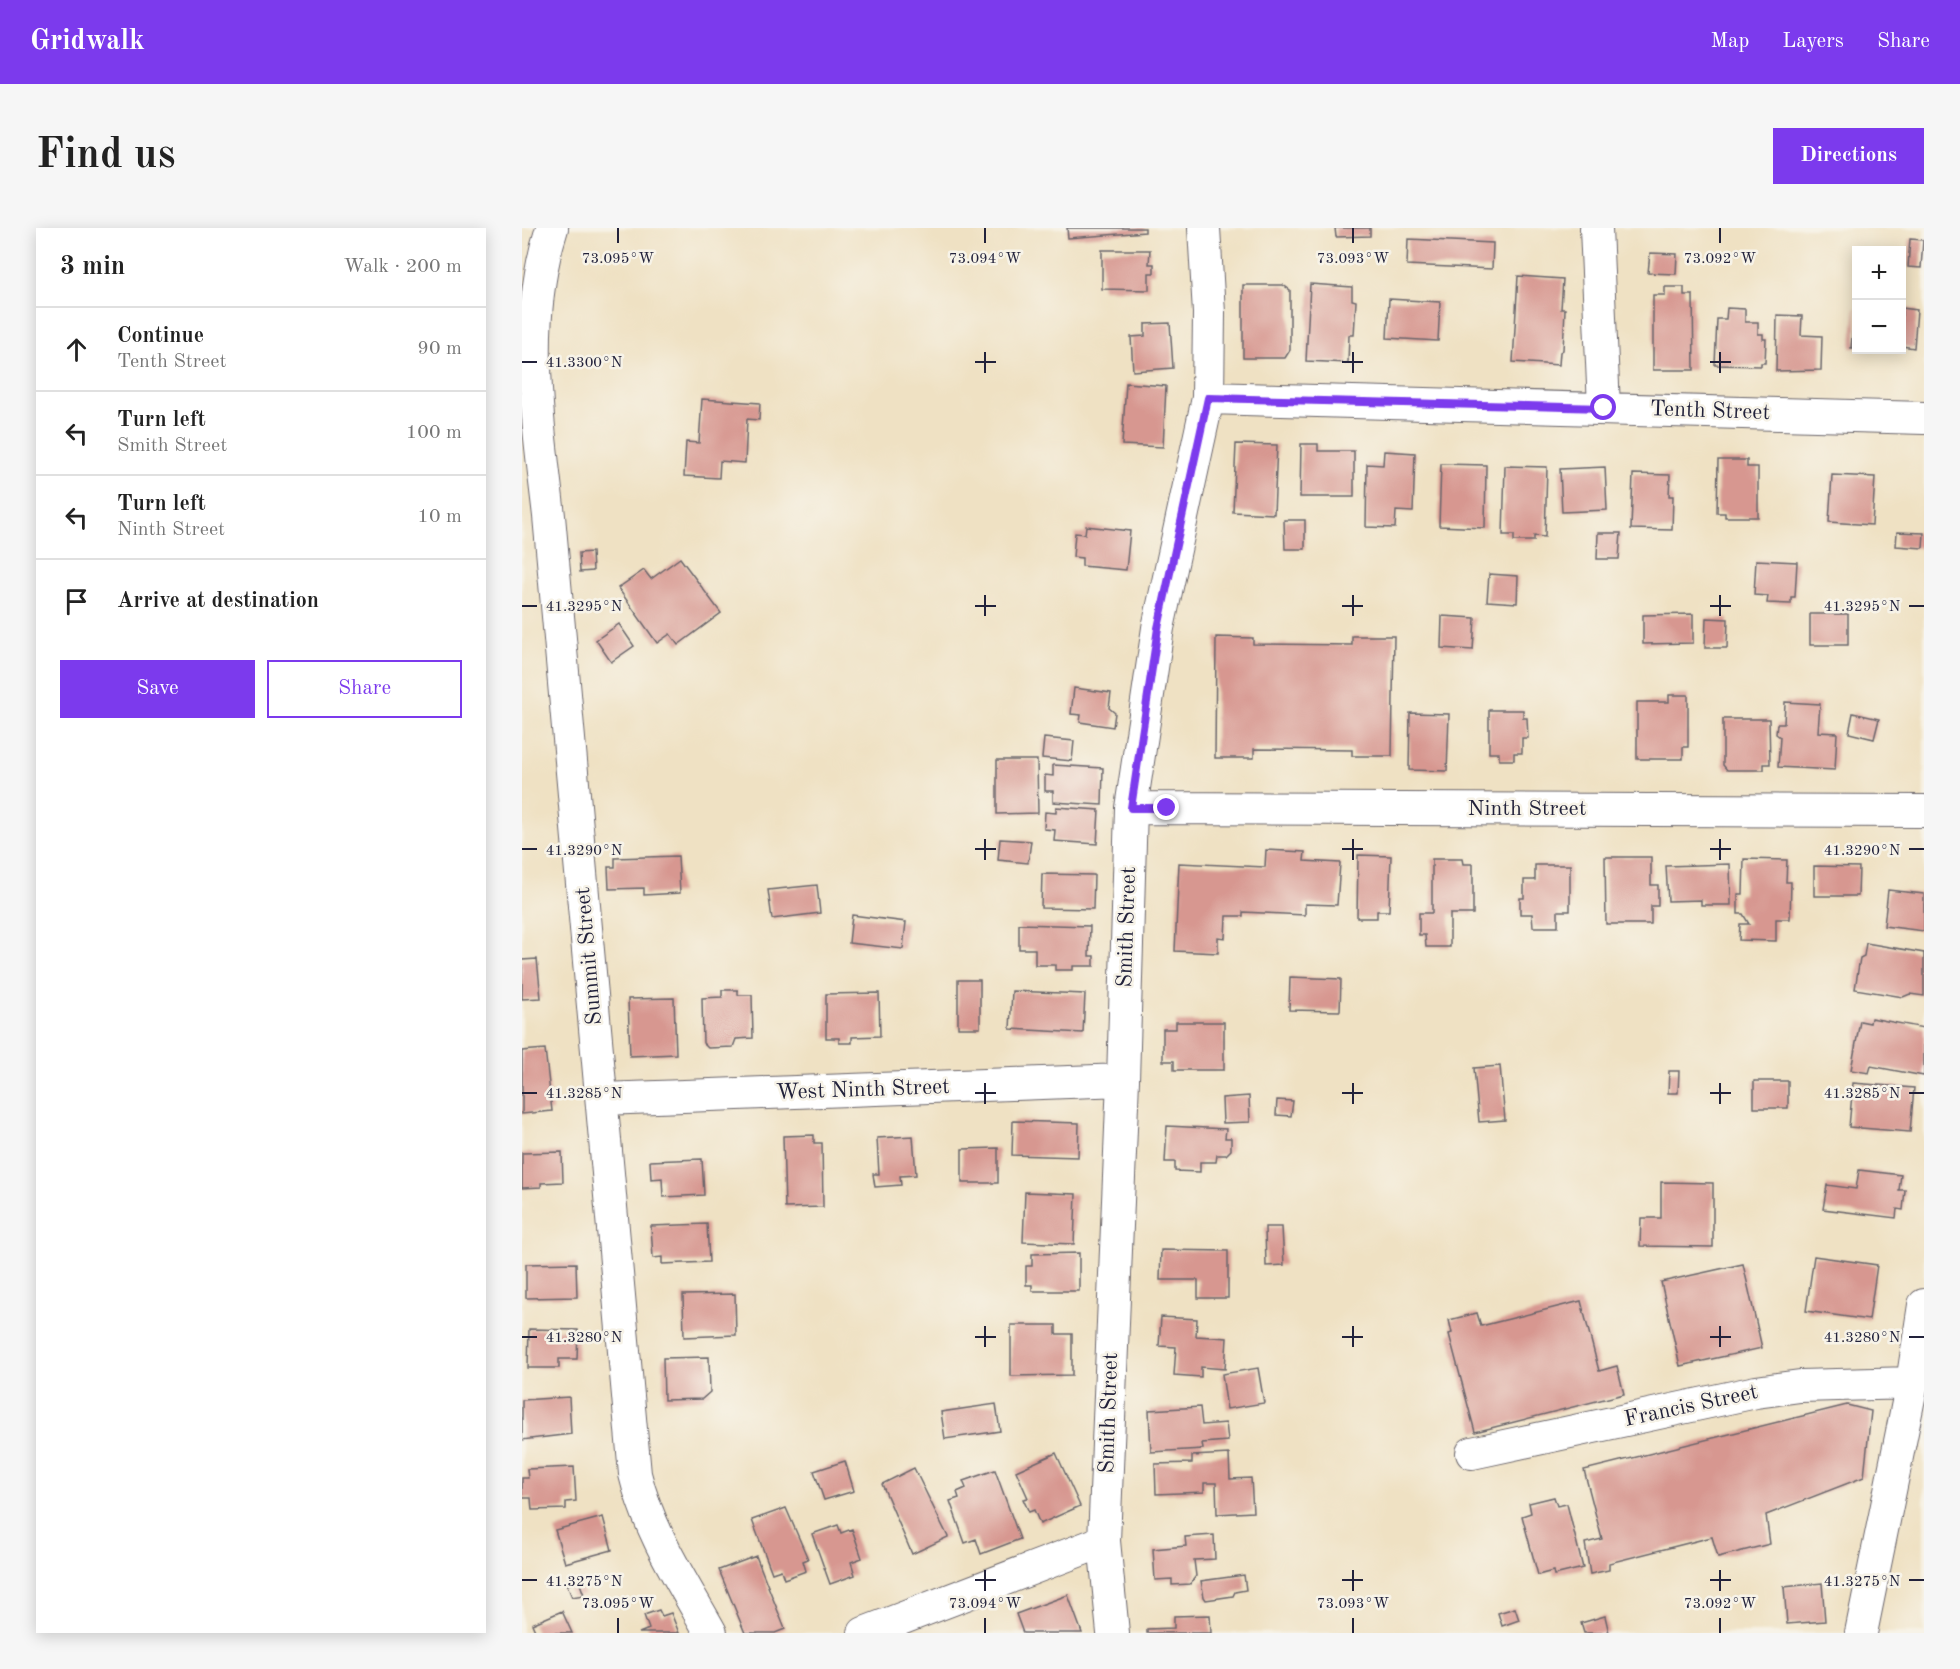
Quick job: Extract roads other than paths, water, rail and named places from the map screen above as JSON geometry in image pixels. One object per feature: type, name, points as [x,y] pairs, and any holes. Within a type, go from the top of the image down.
[{"type":"street","name":"Summit Street","points":[[552,228],[533,292],[530,328],[531,365],[549,516],[635,1474],[643,1506],[654,1530],[711,1633]]},
{"type":"street","name":"Smith Street","points":[[1113,1633],[1104,1541],[1123,1080],[1131,808],[1158,628],[1208,398],[1209,314],[1204,228]]},
{"type":"street","points":[[1596,228],[1604,408]]},
{"type":"street","name":"Tenth Street","points":[[1208,398],[1924,418]]},
{"type":"street","name":"Ninth Street","points":[[1131,808],[1924,811]]},
{"type":"street","name":"West Ninth Street","points":[[603,1099],[1123,1080]]},
{"type":"street","points":[[1861,1633],[1912,1383],[1924,1305]]},
{"type":"street","name":"Francis Street","points":[[1472,1453],[1756,1392],[1800,1386],[1912,1383]]},
{"type":"street","points":[[864,1633],[1104,1541]]}]
